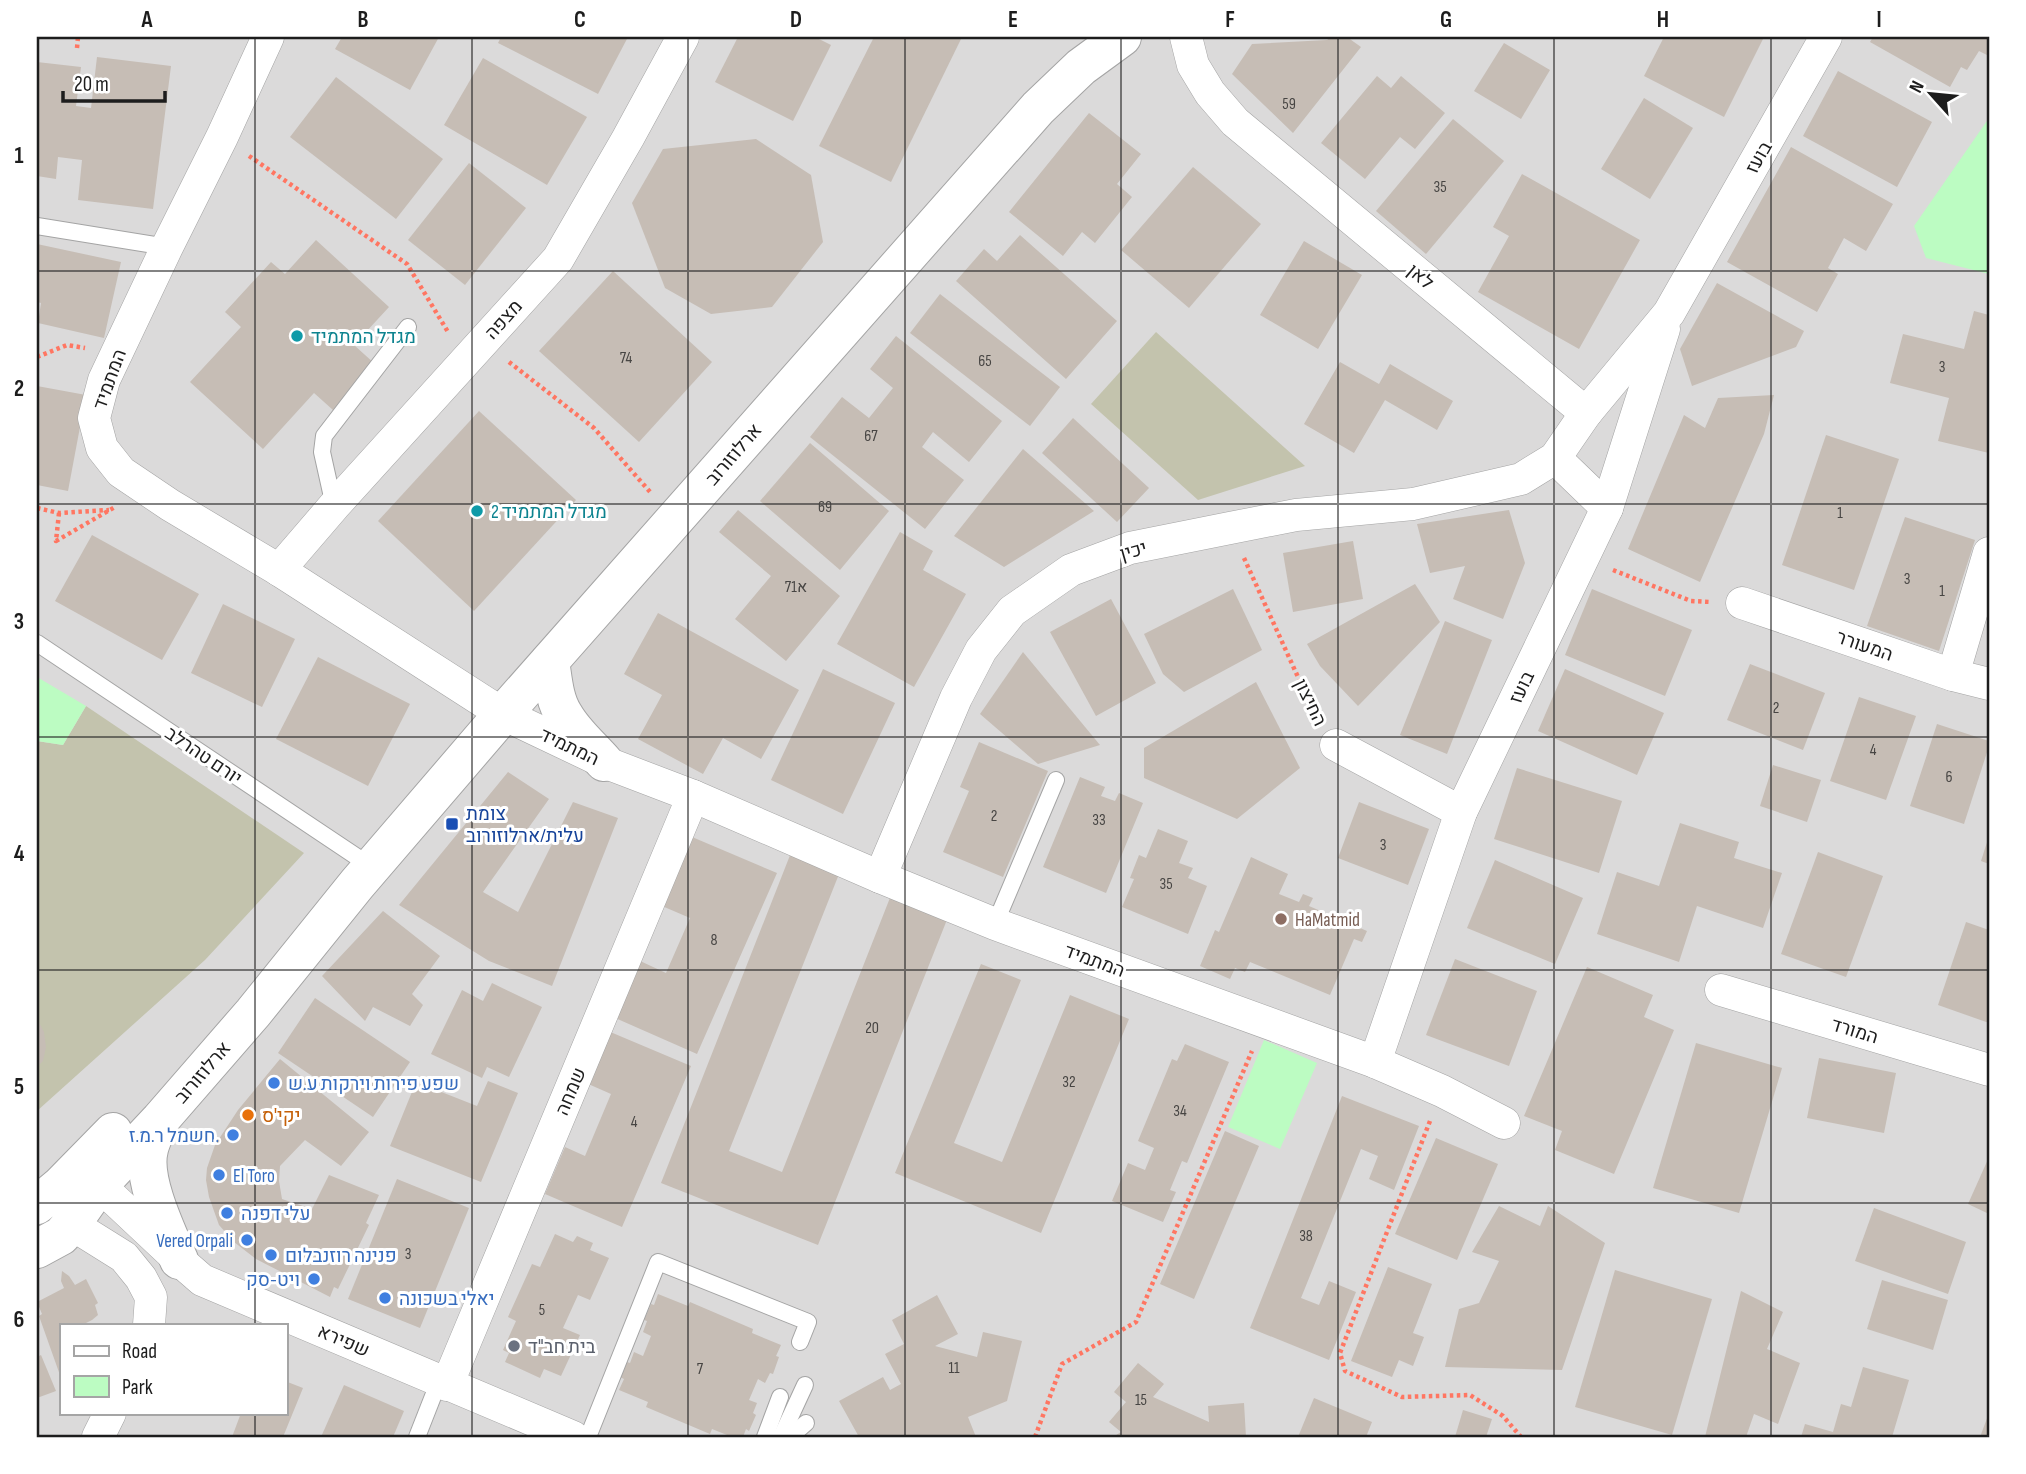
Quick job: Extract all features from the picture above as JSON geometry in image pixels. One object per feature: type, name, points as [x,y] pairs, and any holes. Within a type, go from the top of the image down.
[{"type":"street","name":"המתמיד","points":[[268,37],[104,380],[94,418],[102,448],[121,472],[503,714],[604,762],[693,796],[995,924],[1375,1062],[1442,1091],[1504,1123]]},
{"type":"street","name":"מצפה","points":[[279,570],[558,259],[628,138],[682,37]]},
{"type":"street","name":"ארלוזורוב","points":[[37,1249],[61,1236],[74,1222],[99,1185],[160,1121],[253,1013],[364,875],[503,714],[1038,108],[1081,67],[1122,37]]},
{"type":"street","name":"לאן","points":[[1186,37],[1193,65],[1204,84],[1236,122],[1586,413]]},
{"type":"street","name":"בועז","points":[[1586,413],[1669,313],[1826,37]]},
{"type":"street","name":"בועז","points":[[1375,1062],[1461,812],[1607,508],[1669,313]]},
{"type":"street","points":[[1586,413],[1555,458],[1607,508]]},
{"type":"street","name":"יכין","points":[[880,877],[956,698],[981,650],[1012,611],[1071,570],[1130,548],[1297,515],[1413,504],[1521,479],[1555,458]]},
{"type":"street","points":[[1953,674],[1989,553]]},
{"type":"street","name":"המעורר","points":[[1742,603],[1989,684]]},
{"type":"street","points":[[550,661],[555,693],[563,714],[604,762]]},
{"type":"street","name":"החיצון","points":[[1336,745],[1461,812]]},
{"type":"street","name":"שמחה","points":[[443,1383],[693,796]]},
{"type":"street","name":"ארלוזורוב","points":[[49,1195],[140,1104],[253,979],[364,875]]},
{"type":"street","name":"המורד","points":[[1721,990],[1989,1070]]},
{"type":"street","points":[[150,1324],[164,1293],[178,1284],[190,1270],[158,1207],[148,1169],[148,1150],[160,1121]]},
{"type":"street","points":[[49,1195],[81,1183],[99,1185]]},
{"type":"street","name":"שפירא","points":[[99,1185],[190,1270],[443,1383],[573,1437]]},
{"type":"street","points":[[49,1195],[64,1204],[74,1222],[84,1232],[124,1257],[141,1278],[151,1297],[150,1324]]},
{"type":"street","points":[[98,1437],[110,1414]]},
{"type":"lane","points":[[37,226],[167,247]]},
{"type":"lane","points":[[334,506],[322,452],[324,436],[408,327]]},
{"type":"lane","name":"יורם טהרלב","points":[[37,643],[364,875]]},
{"type":"lane","points":[[995,924],[1056,780]]},
{"type":"lane","points":[[587,1437],[658,1262],[808,1322],[800,1342]]},
{"type":"lane","points":[[417,1437],[443,1383]]},
{"type":"lane","points":[[781,1437],[805,1385]]},
{"type":"lane","points":[[765,1437],[780,1397]]},
{"type":"lane","points":[[790,1437],[806,1423]]},
{"type":"path","points":[[77,48],[78,37]]},
{"type":"path","points":[[222,137],[407,264],[474,351],[594,428],[675,520]]},
{"type":"path","points":[[37,357],[67,345]]},
{"type":"path","points":[[59,513],[56,541],[111,510],[143,487]]},
{"type":"path","points":[[37,508],[59,513],[111,510]]},
{"type":"path","name":"החיצון","points":[[1230,528],[1320,725],[1336,745]]},
{"type":"path","points":[[1583,558],[1691,601]]},
{"type":"path","points":[[1035,1437],[1062,1364],[1136,1322],[1264,1022]]},
{"type":"path","points":[[1442,1091],[1340,1353],[1345,1371],[1402,1398],[1470,1395],[1503,1416],[1521,1437]]},
{"type":"shaded area","points":[[37,37],[1989,37],[1989,1437],[37,1437]]},
{"type":"shaded area","points":[[1156,332],[1305,466],[1198,500],[1091,404]]},
{"type":"shaded area","points":[[86,706],[304,853],[205,960],[37,1111],[37,741],[63,745]]},
{"type":"green space","points":[[1989,118],[1989,274],[1926,258],[1914,226]]},
{"type":"green space","points":[[37,677],[86,706],[63,745],[37,741]]},
{"type":"green space","points":[[1264,1040],[1317,1063],[1280,1149],[1228,1127]]},
{"type":"building","points":[[342,37],[439,37],[410,90],[335,49]]},
{"type":"building","points":[[501,37],[628,37],[598,94],[498,43]]},
{"type":"building","points":[[738,37],[815,37],[831,45],[793,121],[715,82]]},
{"type":"building","points":[[874,37],[962,37],[891,182],[819,146]]},
{"type":"building","points":[[1331,37],[1347,37],[1361,47],[1293,133],[1232,74],[1252,44],[1327,40]]},
{"type":"building","points":[[1664,37],[1764,37],[1724,117],[1644,76]]},
{"type":"building","points":[[1873,37],[1989,37],[1989,52],[1987,55],[1979,51],[1967,70],[1961,67],[1950,87],[1870,42]]},
{"type":"building","points":[[1504,43],[1550,70],[1521,119],[1474,91]]},
{"type":"building","points":[[97,57],[171,66],[153,209],[78,200],[82,160],[58,157],[56,179],[37,176],[37,62],[81,67],[76,106],[91,108]]},
{"type":"building","points":[[483,58],[587,117],[547,185],[444,125]]},
{"type":"building","points":[[1838,71],[1932,122],[1897,187],[1803,136]]},
{"type":"building","points":[[1377,76],[1391,88],[1401,76],[1445,113],[1415,149],[1400,137],[1365,179],[1321,143]]},
{"type":"building","points":[[336,77],[443,159],[396,219],[290,137]]},
{"type":"building","points":[[1644,98],[1693,128],[1650,199],[1601,169]]},
{"type":"building","points":[[1089,113],[1141,154],[1117,184],[1132,197],[1095,243],[1082,232],[1063,256],[1009,212]]},
{"type":"building","points":[[1453,119],[1504,161],[1426,254],[1376,211]]},
{"type":"building","points":[[756,139],[811,175],[823,242],[772,307],[711,314],[665,288],[632,203],[663,149]]},
{"type":"building","points":[[1791,147],[1893,204],[1866,251],[1844,238],[1828,268],[1838,274],[1817,312],[1727,262]]},
{"type":"building","points":[[469,163],[526,208],[465,285],[408,240]]},
{"type":"building","points":[[1193,167],[1261,224],[1189,308],[1121,250]]},
{"type":"building","points":[[1522,174],[1640,240],[1579,349],[1478,292],[1509,236],[1493,227]]},
{"type":"building","points":[[1020,235],[1117,321],[1066,379],[956,281],[984,249],[997,261]]},
{"type":"building","name":"מגדל המתמיד","points":[[316,240],[389,307],[354,345],[375,364],[333,410],[314,393],[263,449],[190,382],[241,327],[225,312],[271,262],[285,274]]},
{"type":"building","points":[[1304,241],[1362,275],[1318,349],[1260,315]]},
{"type":"building","points":[[37,244],[121,262],[104,338],[38,323],[41,303],[37,302]]},
{"type":"building","points":[[613,271],[712,362],[639,442],[539,351]]},
{"type":"building","points":[[1717,283],[1804,331],[1796,347],[1692,386],[1680,349]]},
{"type":"building","points":[[940,294],[1060,387],[1030,426],[910,333]]},
{"type":"building","points":[[1974,311],[1989,315],[1989,453],[1938,441],[1949,398],[1890,383],[1903,334],[1964,349]]},
{"type":"building","points":[[896,336],[1002,421],[969,462],[933,432],[922,447],[964,480],[925,529],[810,437],[842,397],[869,418],[893,388],[870,369]]},
{"type":"building","points":[[1340,362],[1379,384],[1390,364],[1453,401],[1437,430],[1385,400],[1354,453],[1304,424]]},
{"type":"building","points":[[37,386],[86,395],[68,491],[37,485]]},
{"type":"building","points":[[1774,395],[1764,434],[1700,582],[1628,549],[1684,415],[1705,428],[1718,398]]},
{"type":"building","name":"מגדל המתמיד 2","points":[[479,411],[576,500],[474,611],[378,521]]},
{"type":"building","points":[[1073,418],[1149,488],[1117,522],[1042,453]]},
{"type":"building","points":[[1826,435],[1899,459],[1854,590],[1782,565]]},
{"type":"building","points":[[810,443],[889,511],[840,570],[760,501]]},
{"type":"building","points":[[1023,449],[1094,511],[1004,567],[954,536]]},
{"type":"building","points":[[738,510],[840,596],[786,661],[735,619],[771,576],[719,532]]},
{"type":"building","points":[[1509,510],[1525,563],[1503,619],[1453,599],[1465,566],[1430,573],[1417,524]]},
{"type":"building","points":[[1905,517],[1975,540],[1939,651],[1867,626]]},
{"type":"building","points":[[900,532],[933,551],[923,570],[966,594],[914,687],[837,644]]},
{"type":"building","points":[[92,535],[199,594],[162,660],[55,601]]},
{"type":"building","points":[[1353,541],[1363,599],[1293,612],[1283,553]]},
{"type":"building","points":[[1415,584],[1440,622],[1358,706],[1320,666],[1307,644]]},
{"type":"building","points":[[1233,589],[1262,650],[1184,692],[1163,674],[1144,634]]},
{"type":"building","points":[[1592,589],[1692,630],[1665,696],[1565,655]]},
{"type":"building","points":[[1111,599],[1156,683],[1096,716],[1050,632]]},
{"type":"building","points":[[223,604],[295,639],[262,707],[191,673]]},
{"type":"building","points":[[658,613],[799,690],[761,759],[723,738],[703,774],[638,739],[662,695],[624,674]]},
{"type":"building","points":[[1445,621],[1492,640],[1447,754],[1400,735]]},
{"type":"building","points":[[1023,652],[1100,745],[1038,764],[980,714]]},
{"type":"building","points":[[318,657],[410,704],[368,786],[276,739]]},
{"type":"building","points":[[1750,664],[1825,693],[1803,750],[1727,720]]},
{"type":"building","points":[[823,669],[895,703],[843,814],[771,780]]},
{"type":"building","points":[[1565,669],[1664,713],[1637,775],[1538,731]]},
{"type":"building","points":[[1256,682],[1300,768],[1237,819],[1144,778],[1144,748]]},
{"type":"building","points":[[1859,697],[1916,716],[1886,800],[1830,781]]},
{"type":"building","points":[[1937,724],[1989,741],[1964,824],[1910,806]]},
{"type":"building","points":[[979,742],[1048,771],[1003,877],[943,852],[969,791],[960,787]]},
{"type":"building","points":[[1773,765],[1821,780],[1807,822],[1760,806]]},
{"type":"building","points":[[1517,768],[1622,801],[1599,873],[1494,839]]},
{"type":"building","points":[[508,772],[549,799],[483,892],[518,912],[573,802],[618,818],[552,986],[489,961],[399,905]]},
{"type":"building","points":[[1080,777],[1105,787],[1101,796],[1115,801],[1119,793],[1143,803],[1106,893],[1043,867]]},
{"type":"building","points":[[1359,802],[1429,829],[1408,885],[1338,858]]},
{"type":"building","points":[[1680,823],[1739,842],[1734,858],[1782,873],[1763,928],[1697,906],[1679,962],[1597,934],[1617,872],[1659,886]]},
{"type":"building","points":[[1158,829],[1188,841],[1179,863],[1193,868],[1188,878],[1207,886],[1188,934],[1122,907],[1134,879],[1130,878],[1139,855],[1146,858]]},
{"type":"building","points":[[685,834],[777,873],[697,1054],[613,1017],[638,960],[666,973],[690,918],[655,903]]},
{"type":"building","points":[[1989,836],[1989,864],[1981,861]]},
{"type":"building","points":[[796,840],[845,859],[729,1151],[782,1172],[897,880],[954,902],[818,1245],[661,1183]]},
{"type":"building","points":[[1818,852],[1883,876],[1846,977],[1781,954]]},
{"type":"building","name":"HaMatmid","points":[[1251,857],[1288,874],[1279,894],[1299,902],[1303,894],[1313,898],[1309,906],[1367,931],[1362,942],[1354,939],[1330,995],[1250,962],[1245,972],[1235,968],[1230,979],[1200,966],[1215,930],[1219,932]]},
{"type":"building","points":[[1495,860],[1583,898],[1555,964],[1467,928]]},
{"type":"building","points":[[383,911],[440,956],[412,994],[423,1005],[410,1026],[373,1007],[365,1021],[322,976]]},
{"type":"building","points":[[1966,922],[1989,930],[1989,1023],[1938,1005]]},
{"type":"building","points":[[1455,959],[1537,991],[1509,1066],[1426,1035]]},
{"type":"building","points":[[981,964],[1021,980],[954,1143],[1002,1162],[1070,995],[1129,1019],[1041,1233],[895,1173]]},
{"type":"building","points":[[1587,967],[1653,995],[1644,1017],[1674,1030],[1614,1174],[1555,1150],[1562,1131],[1524,1116]]},
{"type":"building","points":[[492,983],[542,1007],[509,1077],[487,1067],[482,1078],[431,1054],[462,990],[483,1001]]},
{"type":"building","points":[[315,998],[410,1062],[373,1117],[278,1053]]},
{"type":"building","points":[[37,1019],[44,1032],[46,1047],[43,1061],[37,1067]]},
{"type":"building","points":[[608,1031],[691,1066],[622,1227],[545,1194],[565,1147],[585,1156],[611,1094],[586,1083]]},
{"type":"building","points":[[1696,1043],[1782,1068],[1739,1213],[1653,1188]]},
{"type":"building","points":[[1185,1044],[1229,1062],[1187,1163],[1182,1161],[1170,1190],[1176,1192],[1163,1222],[1112,1201],[1128,1163],[1145,1170],[1154,1148],[1138,1141],[1172,1059],[1177,1061]]},
{"type":"building","points":[[1819,1058],[1896,1073],[1884,1133],[1807,1118]]},
{"type":"building","points":[[280,1059],[369,1132],[341,1166],[305,1140],[280,1166],[282,1199],[312,1209],[329,1175],[379,1195],[366,1223],[369,1225],[338,1289],[334,1287],[330,1297],[256,1259],[234,1242],[219,1225],[209,1197],[207,1168],[215,1145],[238,1110]]},
{"type":"building","points":[[488,1081],[518,1093],[481,1182],[390,1146],[416,1082],[477,1106]]},
{"type":"building","points":[[1342,1096],[1419,1126],[1394,1190],[1369,1179],[1378,1156],[1361,1149],[1301,1298],[1319,1305],[1329,1281],[1356,1292],[1329,1360],[1250,1328]]},
{"type":"building","points":[[1225,1131],[1259,1146],[1194,1299],[1160,1284]]},
{"type":"building","points":[[1436,1138],[1498,1164],[1457,1260],[1395,1234]]},
{"type":"building","points":[[1989,1157],[1989,1214],[1968,1204]]},
{"type":"building","points":[[397,1179],[469,1208],[420,1328],[348,1299]]},
{"type":"building","points":[[1499,1206],[1540,1226],[1548,1206],[1605,1243],[1562,1370],[1445,1367],[1459,1309],[1479,1303],[1499,1261],[1472,1252]]},
{"type":"building","points":[[1874,1208],[1966,1242],[1948,1294],[1855,1261]]},
{"type":"building","points":[[555,1234],[573,1242],[577,1236],[593,1243],[590,1250],[609,1258],[590,1300],[578,1295],[563,1328],[580,1335],[561,1376],[544,1369],[540,1378],[505,1362],[509,1353],[503,1350],[516,1321],[508,1317],[532,1264],[540,1267]]},
{"type":"building","points":[[1388,1267],[1432,1284],[1413,1333],[1424,1337],[1413,1366],[1399,1360],[1392,1377],[1351,1361]]},
{"type":"building","points":[[1615,1270],[1712,1299],[1672,1435],[1575,1407]]},
{"type":"building","points":[[62,1271],[75,1285],[86,1279],[98,1303],[95,1305],[98,1315],[84,1324],[60,1324],[60,1375],[39,1316],[42,1314],[37,1302],[64,1288],[61,1281]]},
{"type":"building","points":[[1882,1280],[1948,1300],[1933,1350],[1867,1329]]},
{"type":"building","points":[[1741,1291],[1783,1312],[1767,1349],[1800,1363],[1778,1424],[1754,1414],[1746,1437],[1705,1437]]},
{"type":"building","points":[[658,1294],[688,1306],[690,1302],[753,1329],[752,1333],[781,1345],[773,1374],[770,1373],[765,1383],[758,1379],[749,1400],[757,1403],[753,1413],[756,1415],[749,1431],[746,1429],[743,1437],[732,1437],[712,1429],[710,1434],[646,1407],[648,1402],[619,1390],[624,1379],[620,1377],[634,1352],[643,1356],[651,1336],[643,1332],[647,1321],[644,1320]]},
{"type":"building","points":[[937,1295],[958,1334],[935,1346],[977,1357],[983,1332],[1022,1341],[1007,1401],[968,1417],[976,1437],[859,1437],[839,1401],[883,1377],[890,1390],[901,1384],[885,1354],[904,1344],[892,1320]]},
{"type":"building","points":[[41,1355],[56,1391],[37,1398],[37,1357]]},
{"type":"building","points":[[1138,1363],[1164,1384],[1153,1397],[1209,1422],[1208,1406],[1244,1403],[1246,1437],[1113,1437],[1121,1432],[1109,1422],[1126,1402],[1114,1392]]},
{"type":"building","points":[[1863,1367],[1909,1380],[1892,1437],[1801,1437],[1805,1424],[1833,1432],[1841,1404],[1851,1407]]},
{"type":"building","points":[[287,1382],[303,1388],[283,1437],[232,1437],[241,1414],[287,1414]]},
{"type":"building","points":[[344,1385],[404,1411],[393,1437],[321,1437]]},
{"type":"building","points":[[1314,1398],[1372,1422],[1366,1437],[1298,1437]]},
{"type":"building","points":[[1463,1410],[1492,1419],[1486,1437],[1455,1437]]},
{"type":"building","points":[[1989,1413],[1989,1437],[1980,1437]]},
{"type":"place","name":"מגדל המתמיד","points":[[297,336]]},
{"type":"place","name":"מגדל המתמיד 2","points":[[477,511]]},
{"type":"place","name":"צומת עלית/ארלוזורוב","points":[[452,824]]},
{"type":"place","name":"HaMatmid","points":[[1281,919]]},
{"type":"place","name":"שפע פירות וירקות ע.ש","points":[[274,1083]]},
{"type":"place","name":"יקי'ס","points":[[248,1115]]},
{"type":"place","name":"חשמל ר.מ.ז.","points":[[233,1135]]},
{"type":"place","name":"El Toro","points":[[219,1175]]},
{"type":"place","name":"עלי דפנה","points":[[227,1213]]},
{"type":"place","name":"Vered Orpali","points":[[247,1240]]},
{"type":"place","name":"פנינה רוזנבלום","points":[[271,1255]]},
{"type":"place","name":"ויט-סק","points":[[314,1279]]},
{"type":"place","name":"יאלי בשכונה","points":[[385,1298]]},
{"type":"place","name":"בית חב\"ד","points":[[514,1346]]}]
